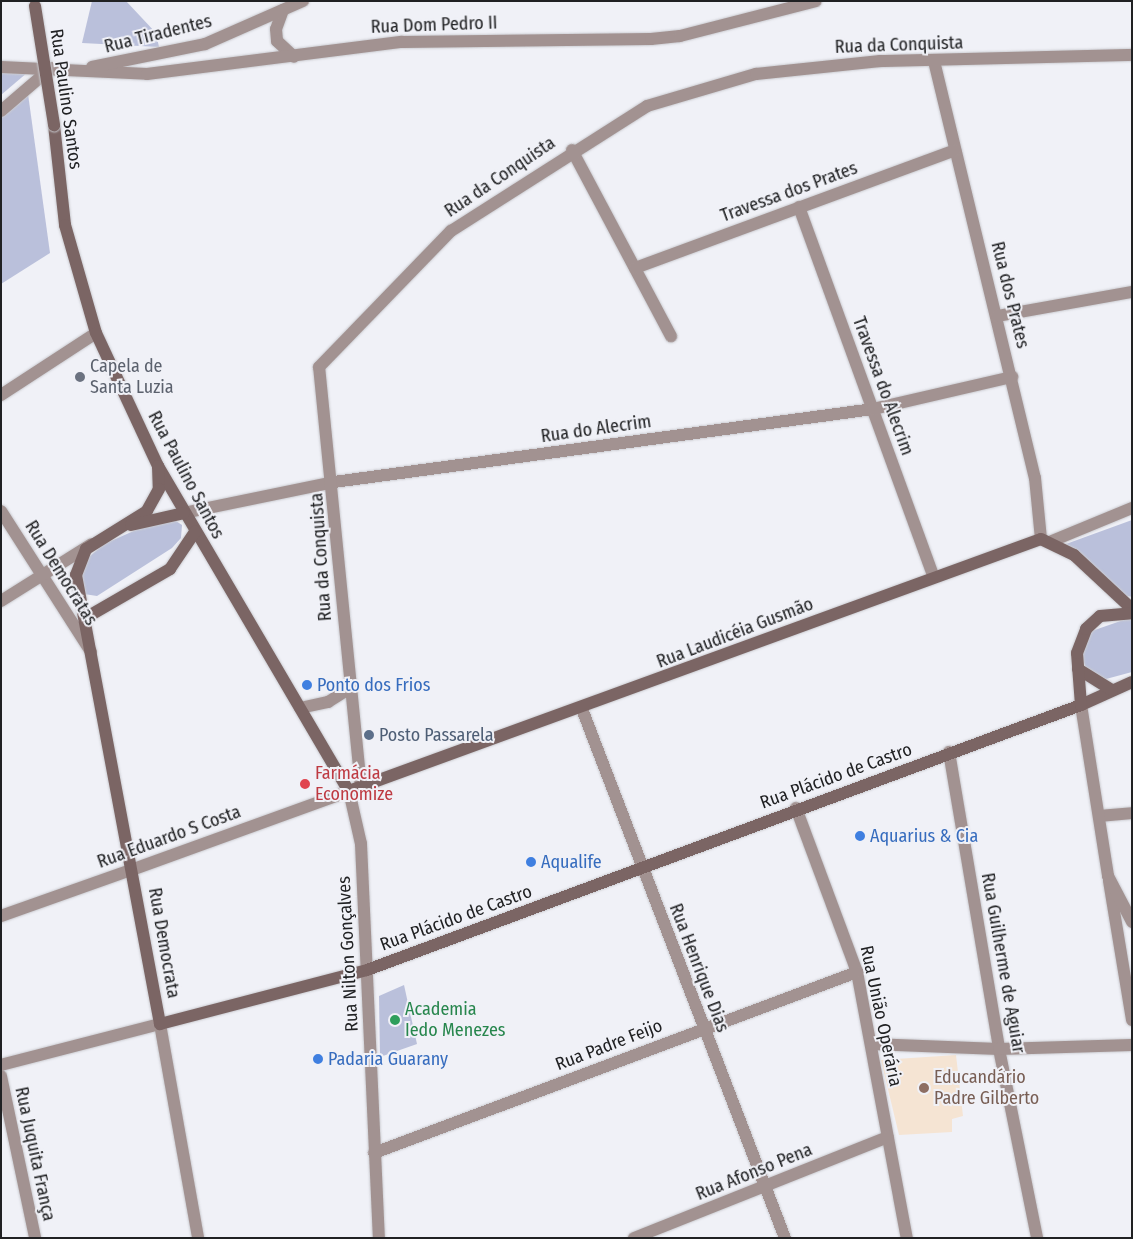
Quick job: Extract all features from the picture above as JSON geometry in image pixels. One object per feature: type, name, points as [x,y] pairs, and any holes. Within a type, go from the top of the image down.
[{"type":"main road","name":"Rua Paulino Santos","points":[[34,4],[54,125],[65,225],[96,333],[158,466],[184,513],[300,708],[355,789]]},
{"type":"main road","points":[[126,526],[155,499],[158,466]]},
{"type":"main road","points":[[126,526],[184,513]]},
{"type":"main road","name":"Rua Democrata","points":[[126,526],[97,541],[80,556],[77,570],[77,588],[87,617],[92,654],[134,869],[160,1024]]},
{"type":"main road","points":[[87,617],[170,569],[196,532]]},
{"type":"main road","points":[[1047,540],[1074,555],[1132,609]]},
{"type":"main road","name":"Rua Laudicéia Gusmão","points":[[355,789],[582,709],[934,577],[1047,540]]},
{"type":"main road","points":[[1081,705],[1078,669],[1079,642],[1091,621],[1132,613]]},
{"type":"main road","points":[[1078,669],[1112,690]]},
{"type":"main road","name":"Rua Plácido de Castro","points":[[160,1024],[367,970],[796,808],[1081,705],[1132,682]]},
{"type":"street","name":"Rua Tiradentes","points":[[75,70],[205,44],[303,1]]},
{"type":"street","name":"Rua Dom Pedro II","points":[[1,67],[147,74],[402,42],[680,36],[816,1]]},
{"type":"street","points":[[283,10],[276,29],[277,41],[294,57]]},
{"type":"street","name":"Rua da Conquista","points":[[355,789],[334,482],[319,375],[324,358],[451,231],[572,150],[647,106],[756,74],[880,61],[1132,55]]},
{"type":"street","name":"Rua dos Prates","points":[[934,61],[1012,377],[1047,540]]},
{"type":"street","points":[[1,112],[51,68]]},
{"type":"street","points":[[572,150],[671,336]]},
{"type":"street","name":"Travessa dos Prates","points":[[635,268],[955,150]]},
{"type":"street","name":"Travessa do Alecrim","points":[[799,207],[934,577]]},
{"type":"street","points":[[997,316],[1132,292]]},
{"type":"street","points":[[1,395],[96,333]]},
{"type":"street","name":"Rua do Alecrim","points":[[184,513],[334,482],[873,409],[1012,377]]},
{"type":"street","name":"Rua Laudicéia Gusmão","points":[[1047,540],[1132,508]]},
{"type":"street","name":"Rua Democratas","points":[[1,511],[92,654]]},
{"type":"street","points":[[1,601],[97,541]]},
{"type":"street","points":[[300,708],[328,702],[349,689]]},
{"type":"street","points":[[1081,705],[1132,1020]]},
{"type":"street","name":"Rua Henrique Dias","points":[[582,709],[785,1238]]},
{"type":"street","name":"Rua Guilherme de Aguiar","points":[[949,752],[999,1049],[1037,1238]]},
{"type":"street","name":"Rua Eduardo S Costa","points":[[1,916],[355,789]]},
{"type":"street","name":"Rua Nilton Gonçalves","points":[[355,789],[361,844],[378,1238]]},
{"type":"street","name":"Rua União Operária","points":[[796,808],[857,972],[906,1238]]},
{"type":"street","points":[[1100,816],[1132,813]]},
{"type":"street","points":[[1108,876],[1132,922]]},
{"type":"street","name":"Rua Padre Feijo","points":[[374,1153],[703,1028],[857,972]]},
{"type":"street","name":"Rua Plácido de Castro","points":[[1,1065],[160,1024]]},
{"type":"street","name":"Rua Democrata","points":[[160,1024],[198,1238]]},
{"type":"street","points":[[871,1044],[999,1049],[1132,1045]]},
{"type":"street","name":"Rua Juquita França","points":[[1,1076],[35,1238]]},
{"type":"street","name":"Rua Afonso Pena","points":[[634,1238],[888,1137]]},
{"type":"shaded area","points":[[92,1],[126,1],[156,33],[159,47],[82,43]]},
{"type":"shaded area","points":[[1,72],[28,72],[1,95]]},
{"type":"shaded area","points":[[28,94],[50,253],[1,284],[1,117]]},
{"type":"shaded area","points":[[161,519],[173,519],[182,525],[181,538],[172,548],[97,596],[84,594],[82,575],[89,557],[104,544]]},
{"type":"shaded area","points":[[1132,520],[1132,597],[1123,595],[1066,544]]},
{"type":"shaded area","points":[[1132,617],[1132,672],[1106,679],[1086,668],[1082,657],[1089,632]]},
{"type":"shaded area","name":"Academia Iedo Menezes","points":[[404,985],[417,1044],[380,1057],[379,996]]},
{"type":"shaded area","name":"Educandário Padre Gilberto","points":[[956,1055],[963,1116],[952,1119],[952,1132],[899,1135],[881,1060]]},
{"type":"place","name":"Capela de Santa Luzia","points":[[80,377]]},
{"type":"place","name":"Ponto dos Frios","points":[[307,685]]},
{"type":"place","name":"Posto Passarela","points":[[369,735]]},
{"type":"place","name":"Farmácia Economize","points":[[305,784]]},
{"type":"place","name":"Aquarius & Cia","points":[[860,836]]},
{"type":"place","name":"Aqualife","points":[[531,862]]},
{"type":"place","name":"Academia Iedo Menezes","points":[[395,1020]]},
{"type":"place","name":"Padaria Guarany","points":[[318,1059]]},
{"type":"place","name":"Educandário Padre Gilberto","points":[[924,1088]]}]
